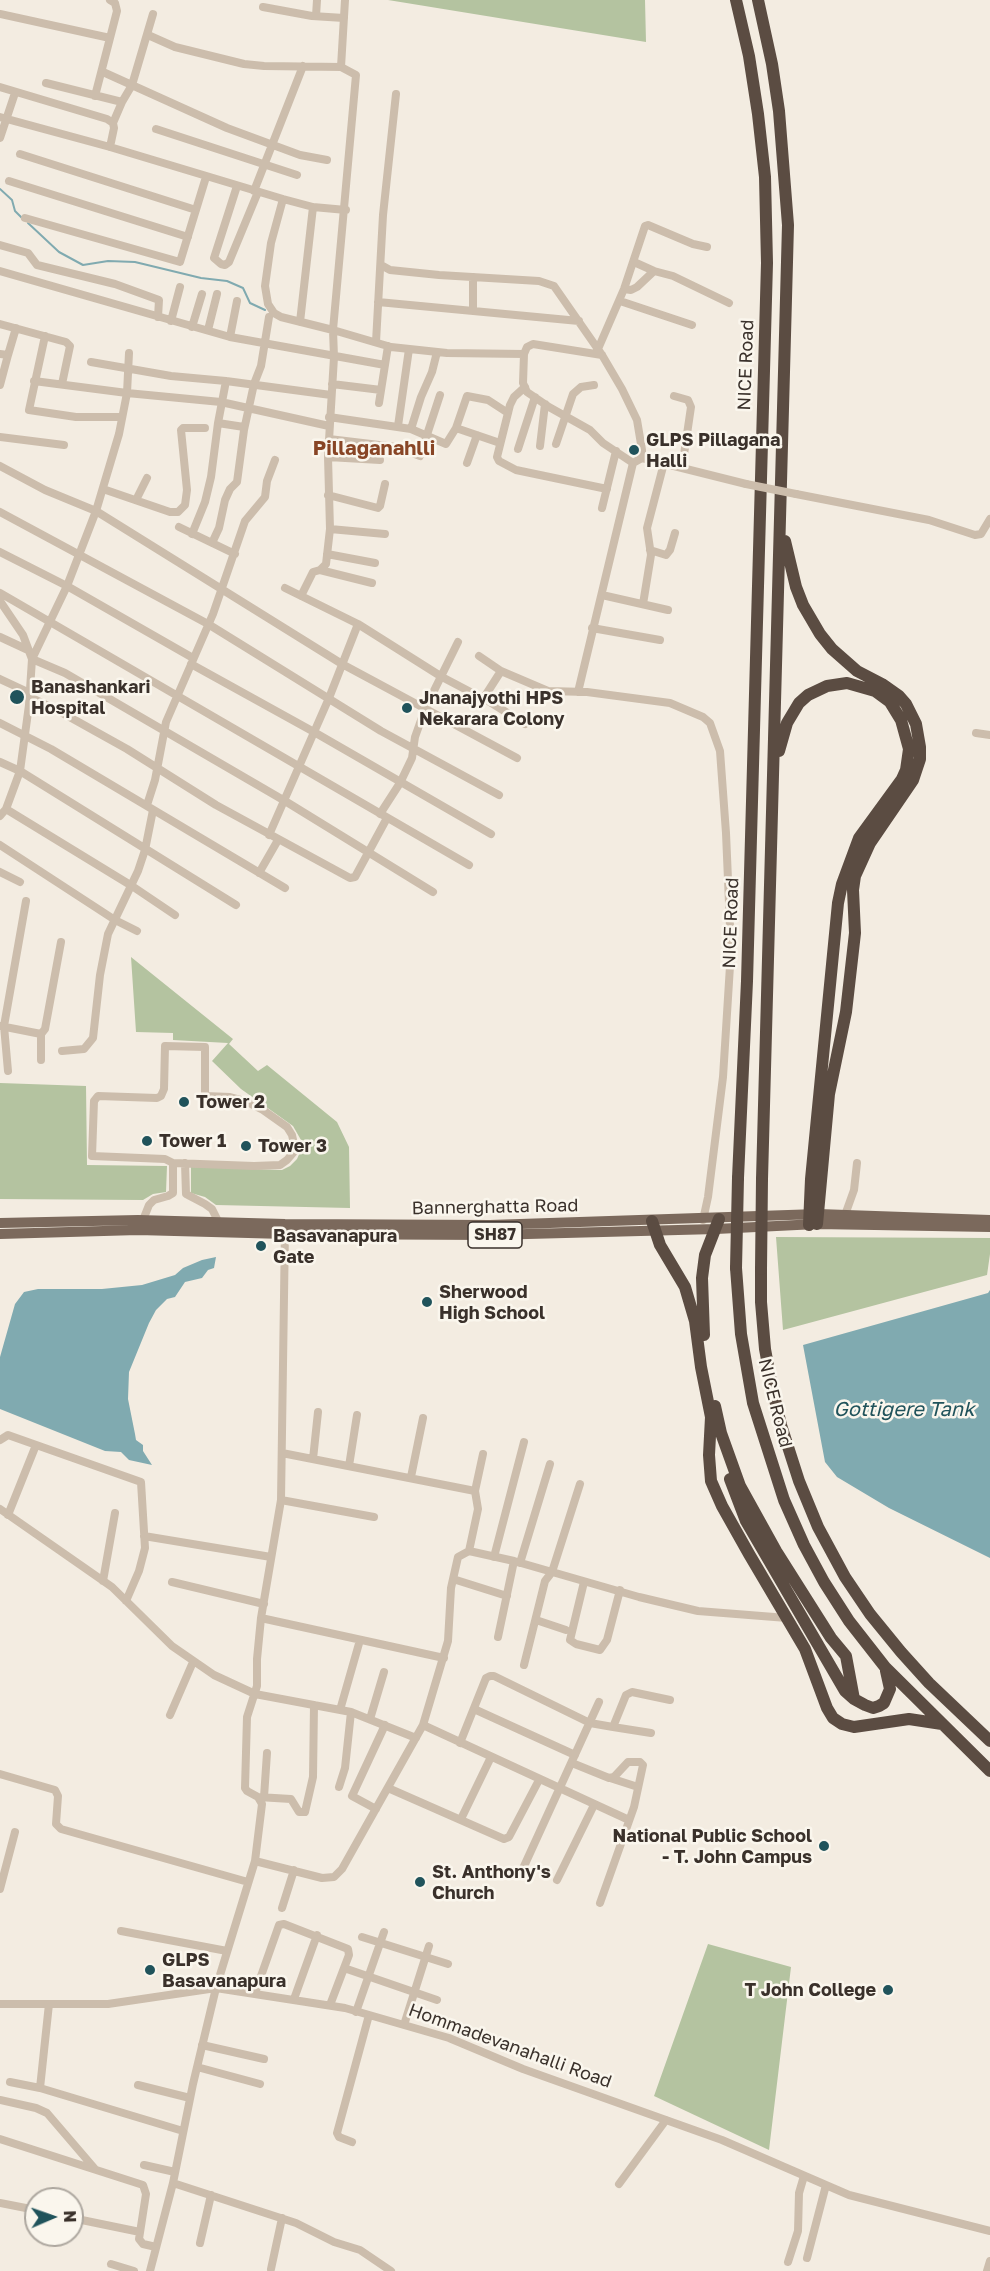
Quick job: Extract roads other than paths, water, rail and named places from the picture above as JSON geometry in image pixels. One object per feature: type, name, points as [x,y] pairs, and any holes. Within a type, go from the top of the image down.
[{"type":"highway","name":"NICE Road","points":[[736,0],[749,56],[758,114],[765,177],[767,263],[748,957],[738,1178],[736,1268],[741,1334],[753,1403],[784,1500],[824,1582],[849,1621],[885,1667],[990,1771]]},
{"type":"highway","name":"NICE Road","points":[[758,0],[777,99],[787,204],[787,291],[762,1179],[761,1302],[765,1349],[781,1425],[799,1481],[818,1527],[845,1577],[883,1629],[930,1683],[990,1741]]},
{"type":"highway","points":[[781,513],[790,566],[803,605],[811,620],[832,649],[846,663],[899,696],[906,704],[916,724],[920,747],[920,759],[913,780],[870,843],[855,876],[853,890],[855,933],[846,1012],[829,1094],[813,1219]]},
{"type":"highway","points":[[774,770],[791,713],[808,695],[826,686],[847,683],[875,691],[896,710],[905,729],[909,749],[906,770],[898,785],[859,838],[845,872],[838,903],[813,1219]]},
{"type":"highway","points":[[717,1224],[705,1255],[702,1278],[704,1341],[714,1416],[709,1455],[711,1481],[743,1545],[805,1649],[826,1708],[833,1718],[842,1724],[854,1727],[909,1719],[942,1724]]},
{"type":"highway","points":[[653,1226],[660,1245],[685,1287],[690,1301],[714,1416],[740,1486],[755,1515],[831,1638],[846,1656],[854,1699]]},
{"type":"highway","points":[[722,1433],[723,1453],[728,1472],[746,1521],[845,1690],[854,1699],[873,1708],[884,1702],[890,1689],[885,1667]]},
{"type":"main road","name":"Bannerghatta Road","points":[[0,1234],[285,1229],[490,1235],[813,1219],[845,1215],[990,1220]]},
{"type":"main road","name":"Bannerghatta Road","points":[[813,1219],[990,1227]]},
{"type":"main road","name":"Bannerghatta Road","points":[[653,1226],[703,1220],[717,1224]]},
{"type":"main road","name":"Bannerghatta Road","points":[[0,1223],[218,1221],[285,1229]]},
{"type":"street","points":[[95,96],[117,11],[115,3],[110,0]]},
{"type":"street","points":[[316,16],[317,0]]},
{"type":"street","points":[[342,67],[345,0]]},
{"type":"street","points":[[263,7],[344,18]]},
{"type":"street","points":[[0,14],[110,38]]},
{"type":"street","points":[[112,123],[132,85],[153,14]]},
{"type":"street","points":[[148,36],[175,47],[220,60],[264,66],[342,67],[356,75],[346,210],[333,330],[334,357],[328,458],[330,529],[326,564],[320,570],[313,572],[301,596]]},
{"type":"street","points":[[237,186],[214,258],[225,265],[229,262],[303,66]]},
{"type":"street","points":[[103,72],[227,128],[273,143],[300,155],[327,160]]},
{"type":"street","points":[[46,83],[122,102]]},
{"type":"street","points":[[0,87],[107,119],[114,128],[110,147]]},
{"type":"street","points":[[0,138],[4,118],[15,93]]},
{"type":"street","points":[[376,342],[383,215],[396,94]]},
{"type":"street","points":[[4,118],[283,199],[313,207],[346,210]]},
{"type":"street","points":[[156,129],[297,176]]},
{"type":"street","points":[[20,154],[196,210]]},
{"type":"street","points":[[25,218],[180,262],[206,177]]},
{"type":"street","points":[[9,181],[188,237]]},
{"type":"street","points":[[283,199],[271,243],[265,286],[268,304],[274,313],[281,317],[388,346],[437,352],[524,354]]},
{"type":"street","points":[[300,322],[313,207]]},
{"type":"street","points":[[600,352],[645,226],[648,225],[693,244],[707,247]]},
{"type":"street","points":[[0,245],[28,253],[37,265],[115,284],[159,300],[158,317]]},
{"type":"street","points":[[634,262],[673,276],[729,303]]},
{"type":"street","points":[[381,265],[390,270],[539,281],[554,286],[600,352],[622,390],[637,420],[642,458]]},
{"type":"street","points":[[0,271],[230,338],[385,365]]},
{"type":"street","points":[[624,290],[637,287],[654,271]]},
{"type":"street","points":[[472,311],[473,277]]},
{"type":"street","points":[[171,321],[180,287]]},
{"type":"street","points":[[192,327],[202,294]]},
{"type":"street","points":[[208,330],[217,294]]},
{"type":"street","points":[[230,338],[237,301]]},
{"type":"street","points":[[620,301],[692,325]]},
{"type":"street","points":[[378,302],[579,321]]},
{"type":"street","points":[[213,543],[225,501],[230,489],[237,482],[244,427],[254,384],[260,374],[268,317]]},
{"type":"street","points":[[0,324],[66,342],[69,346],[62,384]]},
{"type":"street","points":[[0,385],[4,355],[16,328]]},
{"type":"street","points":[[45,336],[29,410],[75,417],[122,417]]},
{"type":"street","points":[[600,352],[533,344],[527,347],[524,354],[525,387],[527,392],[590,430],[603,443],[633,463]]},
{"type":"street","points":[[379,403],[388,346]]},
{"type":"street","points":[[398,426],[409,349]]},
{"type":"street","points":[[411,429],[437,352]]},
{"type":"street","points":[[129,353],[127,393],[103,489],[67,586],[32,659],[26,736],[20,771],[3,808],[132,886],[175,915]]},
{"type":"street","points":[[91,362],[171,376],[254,384],[331,395]]},
{"type":"street","points":[[34,381],[221,402],[329,422],[398,426],[446,444],[456,428],[467,396],[488,400],[508,413]]},
{"type":"street","points":[[192,534],[205,501],[211,477],[226,381]]},
{"type":"street","points":[[332,384],[381,390]]},
{"type":"street","points":[[556,444],[573,394],[581,387],[594,385]]},
{"type":"street","points":[[525,387],[514,397],[508,413],[497,457],[499,461],[516,470],[607,489]]},
{"type":"street","points":[[329,440],[396,447],[420,456],[440,395]]},
{"type":"street","points":[[674,396],[688,400],[691,407],[682,468]]},
{"type":"street","points":[[518,448],[535,397]]},
{"type":"street","points":[[540,446],[545,404]]},
{"type":"street","points":[[218,423],[244,427]]},
{"type":"street","points":[[103,489],[170,512],[178,512],[185,505],[187,490],[182,430],[183,428],[206,428]]},
{"type":"street","points":[[456,428],[500,443]]},
{"type":"street","points":[[467,463],[477,435]]},
{"type":"street","points":[[0,437],[64,445]]},
{"type":"street","points":[[602,508],[616,451]]},
{"type":"street","points":[[328,458],[380,459]]},
{"type":"street","points":[[578,692],[602,595],[625,481],[633,463],[642,458],[746,484],[928,520],[975,535],[981,534],[990,519]]},
{"type":"street","points":[[62,1051],[84,1049],[93,1038],[100,975],[108,934],[132,886],[145,850],[150,808],[166,722],[223,589],[245,521],[265,497],[267,481],[275,460]]},
{"type":"street","points":[[643,604],[650,571],[647,528],[663,463]]},
{"type":"street","points":[[0,466],[45,490],[96,511],[342,664],[517,758]]},
{"type":"street","points":[[136,500],[147,478]]},
{"type":"street","points":[[328,495],[378,508],[385,484]]},
{"type":"street","points":[[0,512],[208,624],[414,749],[500,795]]},
{"type":"street","points":[[179,527],[235,554]]},
{"type":"street","points":[[330,529],[385,534]]},
{"type":"street","points":[[650,550],[666,555],[670,550],[675,533]]},
{"type":"street","points":[[0,552],[67,586],[400,783],[491,834]]},
{"type":"street","points":[[327,554],[375,563]]},
{"type":"street","points":[[320,570],[372,583]]},
{"type":"street","points":[[285,588],[358,624],[442,677],[482,697],[525,724]]},
{"type":"street","points":[[0,593],[469,865]]},
{"type":"street","points":[[602,595],[668,610]]},
{"type":"street","points":[[0,601],[23,635],[32,659],[65,673],[285,801],[433,892]]},
{"type":"street","points":[[259,873],[285,801],[358,624]]},
{"type":"street","points":[[592,628],[660,640]]},
{"type":"street","points":[[0,637],[28,650]]},
{"type":"street","points":[[0,679],[157,767],[216,805],[350,878],[355,877],[369,852],[412,758],[415,737],[425,709],[458,642]]},
{"type":"street","points":[[479,656],[501,671],[548,691],[578,692],[670,703],[704,717],[710,723],[720,751],[731,950],[723,1077],[703,1220]]},
{"type":"street","points":[[482,697],[485,696],[501,671]]},
{"type":"street","points":[[0,723],[285,888]]},
{"type":"street","points":[[976,734],[990,735]]},
{"type":"street","points":[[0,762],[20,771],[236,905]]},
{"type":"street","points":[[0,845],[115,920],[137,931]]},
{"type":"street","points":[[0,872],[20,882]]},
{"type":"street","points":[[8,1071],[2,1026],[26,901]]},
{"type":"street","points":[[41,1060],[41,1034],[48,1024],[61,942]]},
{"type":"street","points":[[2,1026],[41,1034]]},
{"type":"street","points":[[165,1046],[205,1047],[205,1096],[237,1098],[263,1110],[290,1131],[294,1139],[294,1149],[288,1160],[280,1165],[173,1163],[165,1159],[92,1156],[94,1101],[98,1096],[157,1098],[161,1096],[164,1089],[165,1046]]},
{"type":"street","points":[[143,1220],[148,1205],[153,1200],[173,1193],[173,1163]]},
{"type":"street","points":[[185,1163],[186,1194],[212,1209],[218,1221]]},
{"type":"street","points":[[845,1215],[854,1190],[857,1163]]},
{"type":"street","points":[[285,1229],[281,1500],[261,1618],[257,1659],[258,1680],[248,1717],[245,1788],[247,1791],[261,1797],[291,1799],[299,1812],[305,1812],[313,1777],[314,1705]]},
{"type":"street","points":[[313,1459],[318,1412]]},
{"type":"street","points":[[349,1466],[357,1415]]},
{"type":"street","points":[[411,1478],[423,1418]]},
{"type":"street","points":[[0,1440],[8,1435],[141,1482],[145,1548],[139,1571],[126,1601]]},
{"type":"street","points":[[494,1557],[524,1442]]},
{"type":"street","points":[[8,1515],[36,1445]]},
{"type":"street","points":[[282,1453],[475,1491]]},
{"type":"street","points":[[470,1551],[478,1509],[475,1491],[483,1454]]},
{"type":"street","points":[[498,1637],[517,1562],[550,1464]]},
{"type":"street","points":[[524,1665],[545,1581],[552,1572],[580,1484]]},
{"type":"street","points":[[281,1500],[374,1517]]},
{"type":"street","points":[[0,1509],[103,1581],[172,1646],[229,1683],[255,1694],[351,1712],[416,1738]]},
{"type":"street","points":[[103,1581],[115,1513]]},
{"type":"street","points":[[144,1536],[271,1557]]},
{"type":"street","points":[[255,1861],[322,1878],[334,1877],[342,1869],[423,1725],[448,1641],[453,1579],[458,1557],[470,1551],[698,1611],[787,1618]]},
{"type":"street","points":[[453,1579],[507,1596]]},
{"type":"street","points":[[172,1582],[264,1604]]},
{"type":"street","points":[[584,1582],[570,1640],[600,1650],[607,1640],[620,1590]]},
{"type":"street","points":[[261,1618],[444,1658]]},
{"type":"street","points":[[536,1620],[566,1630]]},
{"type":"street","points":[[340,1710],[360,1640]]},
{"type":"street","points":[[170,1715],[194,1662]]},
{"type":"street","points":[[370,1719],[384,1672]]},
{"type":"street","points":[[460,1743],[486,1678],[494,1676],[590,1723],[651,1733]]},
{"type":"street","points":[[613,1727],[627,1695],[632,1692],[670,1700]]},
{"type":"street","points":[[520,1875],[599,1702]]},
{"type":"street","points":[[474,1709],[609,1778],[638,1787]]},
{"type":"street","points":[[339,1787],[345,1768],[351,1712]]},
{"type":"street","points":[[376,1809],[352,1796],[385,1725]]},
{"type":"street","points":[[423,1725],[629,1820]]},
{"type":"street","points":[[150,2271],[173,2182],[216,1988],[255,1861],[263,1808],[261,1797],[267,1753]]},
{"type":"street","points":[[461,1819],[490,1757]]},
{"type":"street","points":[[600,1903],[629,1820],[643,1765],[640,1762],[628,1762],[614,1777],[609,1778]]},
{"type":"street","points":[[0,1774],[55,1790],[58,1796],[56,1824],[61,1829],[248,1882]]},
{"type":"street","points":[[388,1788],[501,1839],[507,1839],[539,1780]]},
{"type":"street","points":[[557,1880],[594,1805]]},
{"type":"street","points":[[0,1889],[15,1832]]},
{"type":"street","points":[[282,1908],[294,1870]]},
{"type":"street","points":[[255,1993],[279,1925],[284,1924],[348,1949],[349,1955],[330,2006]]},
{"type":"street","points":[[121,1930],[227,1951]]},
{"type":"street","points":[[356,2012],[384,1932]]},
{"type":"street","points":[[294,1999],[317,1935]]},
{"type":"street","points":[[362,1937],[448,1964]]},
{"type":"street","points":[[404,2025],[429,1946]]},
{"type":"street","points":[[344,1968],[437,2000]]},
{"type":"street","name":"Hommadevanahalli Road","points":[[0,2004],[108,2004],[216,1988],[330,2006],[449,2038],[523,2069],[722,2140],[849,2195],[990,2231]]},
{"type":"street","points":[[40,2088],[49,2004]]},
{"type":"street","points":[[352,2142],[339,2137],[337,2133],[369,2015]]},
{"type":"street","points":[[202,2045],[264,2059]]},
{"type":"street","points":[[197,2067],[260,2084]]},
{"type":"street","points":[[10,2082],[40,2088],[183,2131]]},
{"type":"street","points":[[138,2085],[190,2098]]},
{"type":"street","points":[[0,2100],[36,2108],[47,2113],[95,2169]]},
{"type":"street","points":[[619,2184],[666,2120]]},
{"type":"street","points":[[0,2139],[143,2185],[146,2194],[140,2242],[156,2247]]},
{"type":"street","points":[[144,2165],[175,2172]]},
{"type":"street","points":[[788,2262],[798,2231],[799,2193],[804,2176]]},
{"type":"street","points":[[173,2182],[282,2218],[334,2242],[360,2250],[391,2271]]},
{"type":"street","points":[[807,2258],[826,2185]]},
{"type":"street","points":[[200,2243],[211,2195]]},
{"type":"street","points":[[0,2203],[24,2208]]},
{"type":"street","points":[[271,2269],[282,2218]]},
{"type":"street","points":[[84,2220],[140,2232]]},
{"type":"street","points":[[987,2271],[990,2261]]},
{"type":"street","points":[[111,2264],[134,2271]]},
{"type":"water","points":[[216,1257],[214,1268],[208,1270],[202,1278],[185,1282],[175,1297],[167,1299],[156,1310],[129,1372],[128,1399],[136,1440],[143,1445],[143,1451],[152,1465],[129,1460],[121,1452],[105,1451],[0,1409],[0,1357],[15,1304],[24,1292],[38,1289],[102,1289],[142,1285],[175,1275],[183,1268]]},
{"type":"water","name":"Gottigere Tank","points":[[990,1290],[990,1558],[889,1508],[837,1477],[825,1462],[803,1345],[988,1293]]},
{"type":"waterway","points":[[0,189],[12,200],[15,211],[23,219]]},
{"type":"waterway","points":[[28,223],[59,252],[83,265],[108,261],[135,262],[201,278],[227,281],[243,288],[250,303],[265,310]]},
{"type":"place","name":"GLPS Pillagana Halli","points":[[634,450]]},
{"type":"place","name":"Banashankari Hospital","points":[[17,697]]},
{"type":"place","name":"Jnanajyothi HPS Nekarara Colony","points":[[407,708]]},
{"type":"place","name":"Tower 2","points":[[184,1102]]},
{"type":"place","name":"Tower 1","points":[[147,1141]]},
{"type":"place","name":"Tower 3","points":[[246,1146]]},
{"type":"place","name":"Basavanapura Gate","points":[[261,1246]]},
{"type":"place","name":"Sherwood High School","points":[[427,1302]]},
{"type":"place","name":"National Public School - T. John Campus","points":[[824,1846]]},
{"type":"place","name":"St. Anthony's Church","points":[[420,1882]]},
{"type":"place","name":"GLPS Basavanapura","points":[[150,1970]]},
{"type":"place","name":"T John College","points":[[888,1990]]},
{"type":"district","name":"Pillaganahlli","points":[[374,449]]}]
